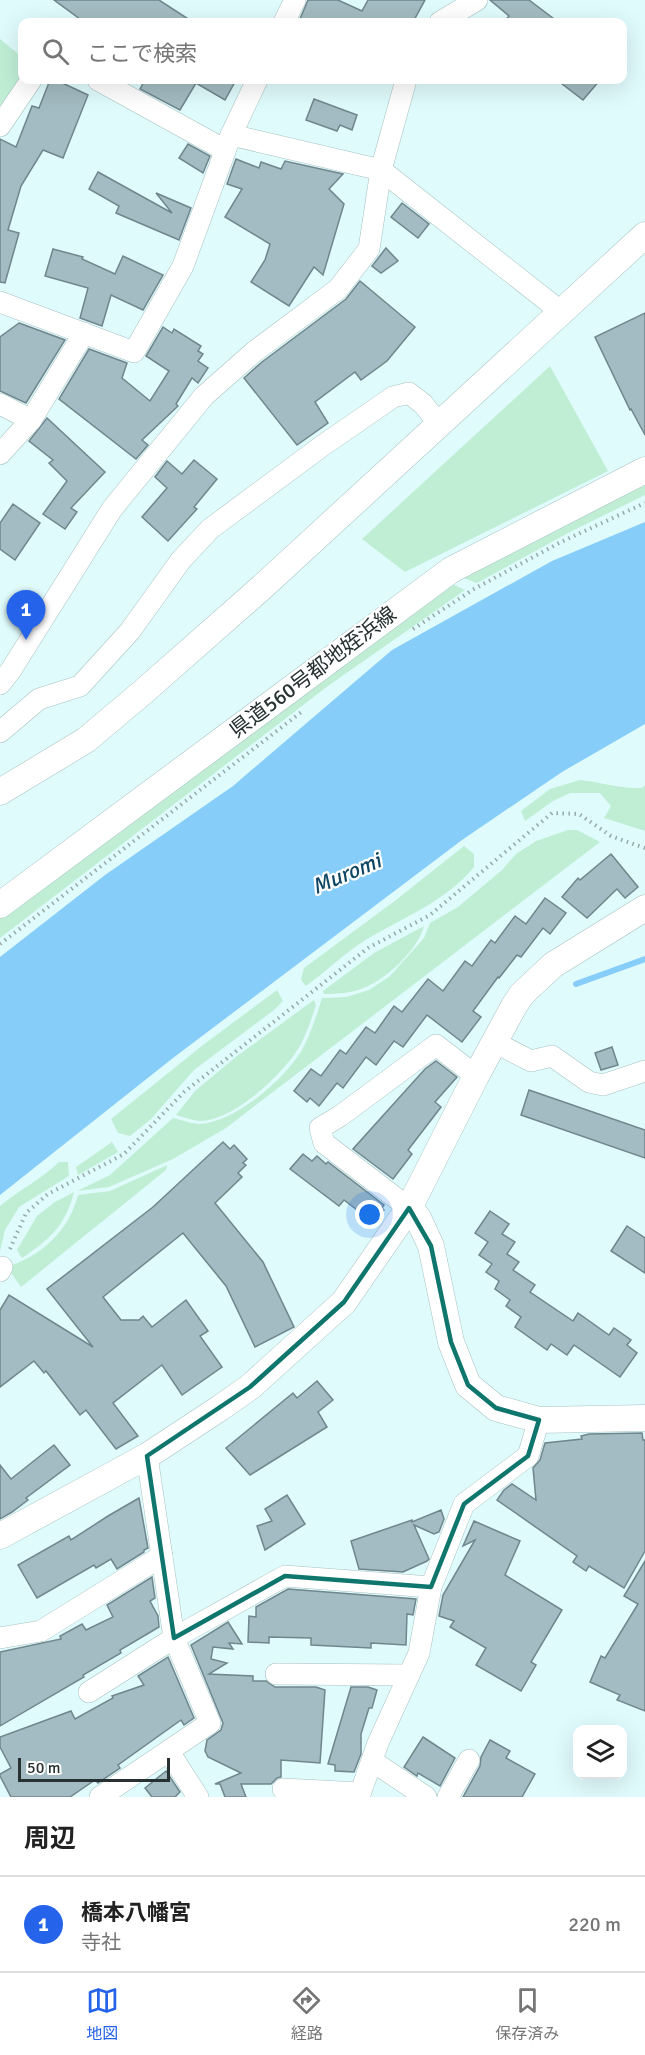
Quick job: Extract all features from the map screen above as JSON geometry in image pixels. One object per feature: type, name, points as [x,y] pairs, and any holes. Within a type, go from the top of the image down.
[{"type":"street","points":[[286,18],[295,0]]},
{"type":"street","points":[[447,18],[477,0]]},
{"type":"street","points":[[0,126],[28,84]]},
{"type":"street","points":[[106,84],[228,142],[381,170],[550,303],[560,314]]},
{"type":"street","points":[[0,302],[134,352],[183,266],[228,142],[255,84]]},
{"type":"street","points":[[0,684],[112,509],[204,396],[255,351],[338,289],[369,249],[381,170],[405,84]]},
{"type":"street","points":[[0,792],[86,740],[143,692],[260,589],[645,236]]},
{"type":"street","points":[[0,454],[31,420],[84,333]]},
{"type":"street","points":[[0,732],[39,699],[80,686],[130,631],[181,560],[210,530],[322,446],[393,397],[409,393],[423,404],[439,424]]},
{"type":"street","points":[[0,404],[31,420]]},
{"type":"street","name":"県道560号都地姪浜線","points":[[4,917],[451,570],[645,470]]},
{"type":"street","points":[[0,1536],[147,1456],[250,1387],[344,1302],[409,1208],[476,1076],[513,1006],[522,994],[553,965],[645,908]]},
{"type":"street","points":[[494,1042],[531,1061],[552,1056],[589,1082],[603,1085],[645,1071]]},
{"type":"street","points":[[476,1076],[436,1045],[340,1116],[320,1128],[324,1143],[409,1208],[418,1218],[430,1246],[451,1342],[468,1385],[496,1408],[539,1420],[645,1418]]},
{"type":"street","points":[[283,1789],[360,1795],[372,1761],[419,1653],[431,1587],[464,1504],[528,1456],[539,1420]]},
{"type":"street","points":[[100,1797],[210,1724],[174,1638],[147,1456]]},
{"type":"street","points":[[0,1638],[41,1631],[162,1556]]},
{"type":"street","points":[[89,1692],[174,1638],[285,1576],[431,1587]]},
{"type":"street","points":[[276,1674],[409,1675]]},
{"type":"street","points":[[169,1752],[198,1797]]},
{"type":"street","points":[[448,1797],[469,1760]]},
{"type":"street","points":[[372,1761],[426,1797]]},
{"type":"path","points":[[411,630],[474,589],[561,542],[645,503]]},
{"type":"path","points":[[0,944],[310,706]]},
{"type":"path","points":[[1,1269],[26,1213],[48,1194],[124,1154],[184,1092],[368,948],[430,915],[552,813],[579,814],[610,836],[645,848]]},
{"type":"path","points":[[4,917],[18,930]]},
{"type":"highlighted area","points":[[409,1208],[431,1246],[451,1342],[468,1385],[496,1408],[539,1420],[528,1456],[464,1504],[431,1587],[285,1576],[174,1638],[147,1456],[250,1387],[344,1302]]},
{"type":"green space","points":[[0,39],[18,54],[18,84],[0,106]]},
{"type":"green space","points":[[550,366],[608,471],[405,572],[362,539]]},
{"type":"green space","points":[[645,483],[645,495],[570,532],[477,583],[458,576]]},
{"type":"green space","points":[[448,582],[465,590],[328,686],[0,938],[0,918]]},
{"type":"green space","points":[[580,780],[626,787],[642,788],[645,785],[645,831],[604,818],[611,806],[600,793],[570,793],[553,801],[525,821],[521,811],[550,789]]},
{"type":"green space","points":[[568,830],[577,830],[600,842],[226,1128],[173,1159],[109,1187],[77,1191],[110,1175],[173,1118],[197,1124],[214,1121],[229,1115],[260,1096],[297,1058],[309,1034],[322,998],[346,997],[369,990],[390,976],[424,938],[430,923],[458,907],[502,870],[516,854],[536,841]]},
{"type":"green space","points":[[464,846],[474,854],[474,867],[463,879],[437,900],[364,941],[306,986],[301,980],[304,968]]},
{"type":"green space","points":[[424,926],[409,953],[384,977],[356,991],[324,994],[323,991],[374,953]]},
{"type":"green space","points":[[277,990],[283,1001],[274,1010],[194,1070],[151,1119],[130,1136],[118,1133],[111,1119],[203,1045]]},
{"type":"green space","points":[[314,1000],[316,1005],[301,1044],[284,1068],[257,1093],[227,1113],[213,1119],[199,1121],[176,1115],[195,1091],[237,1056]]},
{"type":"green space","points":[[112,1142],[118,1152],[78,1175],[76,1167]]},
{"type":"green space","points":[[59,1162],[68,1162],[69,1176],[19,1207],[5,1230],[0,1251],[0,1206]]},
{"type":"green space","points":[[167,1165],[166,1170],[21,1287],[7,1267],[42,1249],[61,1231],[74,1208],[78,1195],[110,1191]]},
{"type":"green space","points":[[74,1192],[71,1204],[55,1231],[22,1258],[17,1250],[37,1216],[55,1202]]},
{"type":"water","name":"Muromi","points":[[645,522],[645,724],[562,772],[462,840],[173,1058],[0,1195],[0,957],[105,875],[233,786],[392,650],[552,561]]},
{"type":"building","points":[[54,0],[159,0],[187,18],[79,18]]},
{"type":"building","points":[[308,0],[338,0],[362,11],[368,0],[425,0],[415,18],[300,18]]},
{"type":"building","points":[[490,0],[529,0],[553,18],[507,18],[509,16]]},
{"type":"building","points":[[48,84],[65,84],[88,95],[63,158],[43,150],[21,186],[8,230],[19,233],[5,283],[0,282],[0,139],[16,147],[32,106],[39,108]]},
{"type":"building","points":[[143,84],[195,84],[180,110],[140,89]]},
{"type":"building","points":[[198,84],[234,84],[225,100]]},
{"type":"building","points":[[562,84],[597,84],[583,100]]},
{"type":"building","points":[[314,99],[357,115],[352,130],[340,125],[337,131],[306,120]]},
{"type":"building","points":[[188,144],[210,156],[203,173],[179,158]]},
{"type":"building","points":[[236,159],[259,168],[261,162],[281,169],[285,161],[343,174],[329,189],[344,204],[323,275],[314,267],[289,306],[251,282],[265,260],[270,244],[225,217],[242,189],[227,184]]},
{"type":"building","points":[[98,172],[172,213],[156,193],[191,208],[179,240],[116,213],[119,206],[89,189]]},
{"type":"building","points":[[402,203],[429,224],[418,238],[391,217]]},
{"type":"building","points":[[386,248],[398,261],[381,273],[372,266]]},
{"type":"building","points":[[53,249],[83,257],[82,259],[115,274],[123,256],[163,275],[143,310],[111,295],[102,326],[80,318],[88,288],[45,276]]},
{"type":"building","points":[[360,281],[415,327],[387,361],[361,380],[355,372],[315,402],[328,423],[297,445],[244,378],[346,299]]},
{"type":"building","points":[[645,313],[645,435],[630,410],[595,337]]},
{"type":"building","points":[[19,323],[65,340],[26,403],[0,391],[0,337]]},
{"type":"building","points":[[163,327],[172,333],[174,329],[201,346],[198,351],[203,354],[198,361],[208,368],[198,383],[192,378],[176,404],[178,406],[142,440],[148,445],[136,459],[59,399],[89,349],[127,363],[122,378],[150,401],[169,371],[146,356]]},
{"type":"building","points":[[47,418],[105,472],[71,508],[77,512],[65,529],[43,514],[67,481],[49,463],[53,460],[29,441]]},
{"type":"building","points":[[194,460],[217,479],[194,507],[197,509],[168,541],[142,517],[167,488],[155,477],[167,461],[182,474]]},
{"type":"building","points":[[13,504],[40,523],[15,560],[0,549],[0,523]]},
{"type":"building","points":[[611,854],[638,887],[625,898],[617,889],[587,918],[562,897],[578,878],[580,880]]},
{"type":"building","points":[[545,898],[566,913],[550,934],[543,928],[521,957],[517,955],[498,977],[473,1011],[481,1017],[462,1042],[427,1015],[403,1047],[394,1041],[376,1065],[366,1057],[343,1088],[337,1083],[319,1106],[310,1098],[307,1102],[294,1091],[311,1069],[321,1076],[340,1050],[346,1054],[366,1027],[375,1033],[394,1006],[402,1012],[428,979],[443,991],[465,961],[472,966],[491,940],[495,943],[515,916],[526,924]]},
{"type":"building","points":[[612,1047],[618,1065],[601,1070],[595,1053]]},
{"type":"building","points":[[436,1061],[457,1077],[435,1102],[441,1107],[408,1150],[412,1154],[393,1179],[353,1149],[425,1069]]},
{"type":"building","points":[[529,1090],[645,1130],[645,1158],[521,1115]]},
{"type":"building","points":[[223,1142],[230,1149],[234,1145],[247,1159],[243,1163],[246,1165],[238,1173],[242,1177],[215,1203],[263,1262],[294,1327],[255,1347],[226,1286],[183,1233],[103,1297],[121,1320],[139,1320],[143,1316],[152,1327],[186,1300],[208,1331],[200,1336],[222,1367],[182,1395],[162,1365],[113,1403],[138,1436],[116,1449],[86,1410],[80,1415],[46,1371],[44,1373],[34,1361],[0,1387],[0,1310],[9,1295],[93,1347],[47,1289],[153,1207]]},
{"type":"building","points":[[303,1154],[312,1161],[317,1156],[326,1164],[328,1162],[384,1205],[382,1208],[384,1210],[374,1223],[344,1200],[339,1206],[290,1169]]},
{"type":"building","points":[[490,1211],[509,1224],[502,1234],[515,1242],[507,1254],[519,1262],[513,1270],[535,1285],[530,1292],[573,1321],[578,1313],[609,1335],[614,1328],[631,1340],[627,1345],[637,1353],[620,1377],[574,1345],[567,1355],[551,1344],[547,1350],[515,1327],[521,1317],[506,1306],[510,1300],[495,1289],[499,1281],[486,1272],[492,1264],[479,1255],[488,1242],[475,1233]]},
{"type":"building","points":[[627,1226],[645,1238],[645,1273],[611,1251]]},
{"type":"building","points":[[317,1381],[333,1400],[318,1412],[327,1427],[250,1475],[226,1448],[293,1393],[297,1398]]},
{"type":"building","points":[[642,1433],[643,1440],[645,1440],[645,1551],[624,1588],[589,1566],[586,1571],[573,1562],[577,1556],[497,1500],[512,1484],[536,1500],[533,1468],[540,1460],[545,1443],[582,1439],[581,1436],[589,1434]]},
{"type":"building","points":[[54,1445],[70,1465],[26,1498],[28,1500],[0,1519],[0,1465],[11,1479]]},
{"type":"building","points":[[287,1495],[305,1524],[265,1550],[257,1526],[272,1521],[265,1509]]},
{"type":"building","points":[[139,1498],[148,1548],[144,1552],[117,1569],[111,1559],[96,1568],[94,1565],[37,1598],[18,1565],[69,1536],[71,1540]]},
{"type":"building","points":[[441,1510],[444,1519],[439,1532],[434,1534],[414,1525],[429,1559],[427,1561],[403,1572],[359,1569],[351,1541],[412,1520],[412,1522]]},
{"type":"building","points":[[474,1521],[520,1541],[505,1575],[562,1610],[531,1662],[536,1665],[521,1691],[476,1665],[486,1648],[450,1627],[454,1621],[439,1616],[443,1595],[475,1540],[463,1546]]},
{"type":"building","points":[[645,1561],[645,1711],[617,1700],[620,1695],[590,1682],[601,1656],[605,1658],[638,1604],[624,1596]]},
{"type":"building","points":[[152,1577],[155,1598],[150,1601],[158,1616],[159,1627],[120,1650],[121,1653],[83,1675],[84,1677],[0,1726],[0,1652],[61,1639],[60,1636],[82,1624],[86,1630],[113,1617],[107,1605]]},
{"type":"building","points":[[288,1589],[416,1599],[413,1615],[407,1614],[406,1645],[371,1643],[371,1648],[311,1645],[311,1638],[269,1637],[269,1643],[248,1642],[249,1616],[256,1617],[256,1607]]},
{"type":"building","points":[[228,1622],[242,1644],[229,1643],[233,1649],[213,1647],[211,1659],[227,1663],[209,1674],[253,1676],[253,1681],[266,1681],[275,1687],[316,1687],[325,1690],[320,1763],[281,1760],[281,1777],[271,1784],[241,1784],[246,1797],[225,1797],[220,1784],[215,1784],[241,1773],[208,1757],[205,1751],[207,1740],[221,1730],[223,1723],[191,1645]]},
{"type":"building","points":[[168,1657],[194,1718],[184,1725],[181,1720],[118,1765],[120,1768],[98,1783],[95,1780],[70,1797],[11,1797],[0,1776],[11,1768],[0,1747],[0,1737],[71,1711],[75,1719],[113,1698],[112,1696],[144,1685],[138,1676]]},
{"type":"building","points":[[351,1687],[368,1687],[377,1690],[361,1734],[361,1754],[354,1772],[335,1771],[335,1765],[328,1764]]},
{"type":"building","points":[[423,1737],[455,1758],[440,1786],[418,1773],[417,1776],[404,1767]]},
{"type":"building","points":[[490,1740],[510,1751],[506,1758],[535,1774],[522,1797],[463,1797],[480,1766],[481,1757]]},
{"type":"building","points":[[166,1771],[180,1792],[175,1797],[152,1797],[145,1788]]},
{"type":"waterway","points":[[576,984],[645,959]]},
{"type":"place","name":"橋本八幡宮","points":[[26,640]]}]
